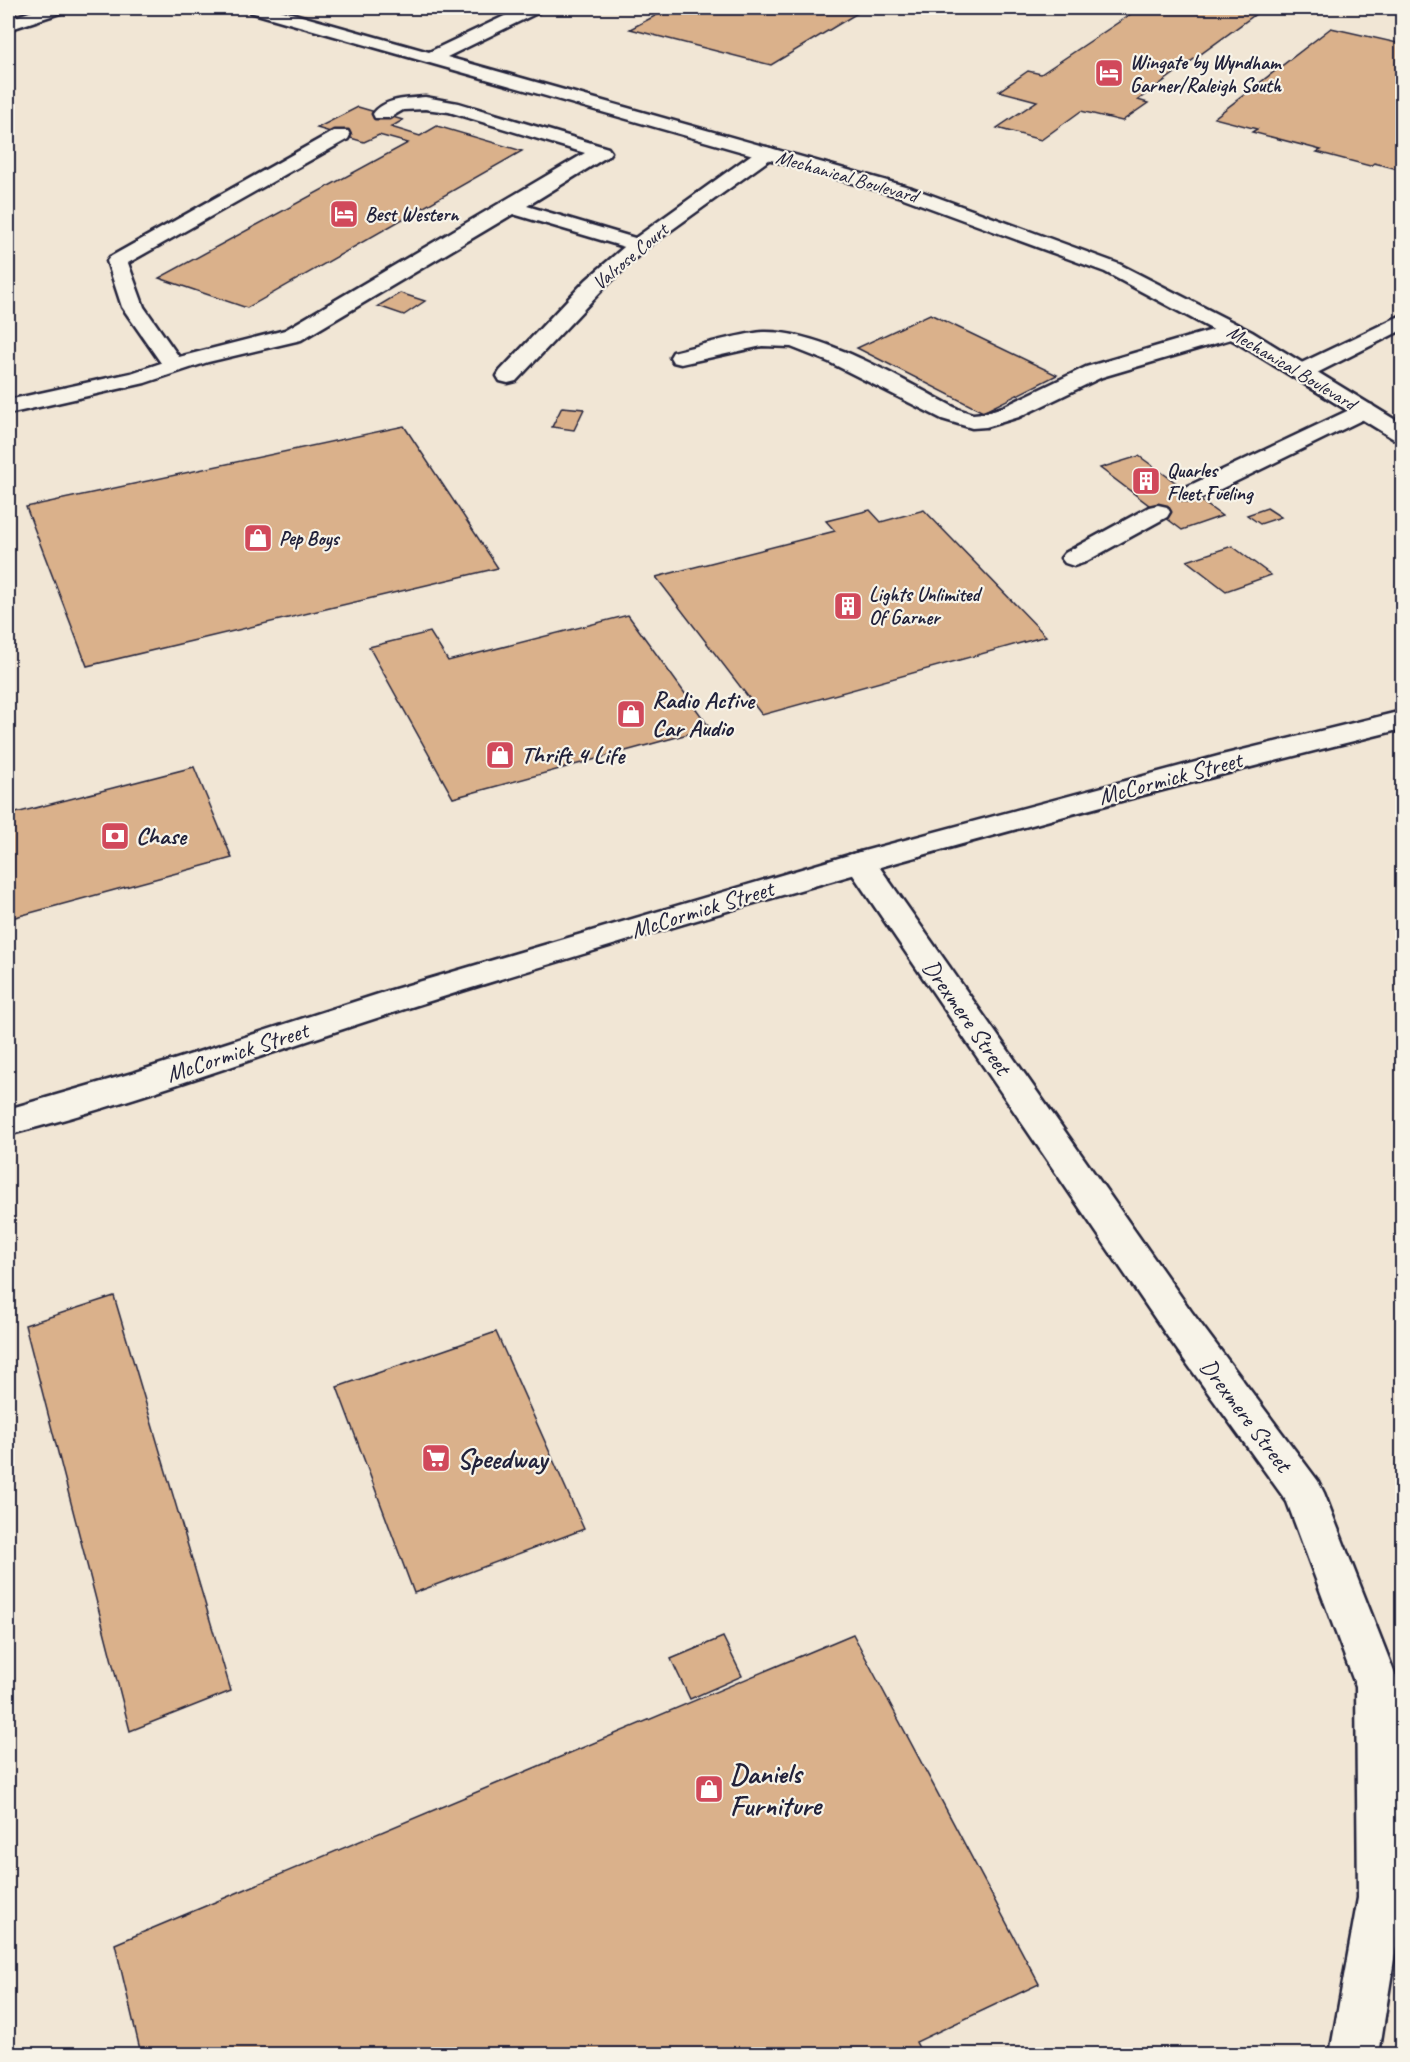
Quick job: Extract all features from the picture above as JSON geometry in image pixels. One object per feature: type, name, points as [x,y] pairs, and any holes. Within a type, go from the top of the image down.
[{"type":"street","points":[[8,25],[57,8]]},
{"type":"street","name":"Mechanical Boulevard","points":[[256,8],[905,192],[1005,227],[1112,268],[1233,331],[1402,434]]},
{"type":"street","points":[[432,57],[533,8]]},
{"type":"street","points":[[8,407],[137,378],[201,357],[293,335],[600,152],[451,107],[425,103],[399,105],[382,114]]},
{"type":"street","points":[[174,366],[133,307],[117,261],[341,135]]},
{"type":"street","name":"Valrose Court","points":[[508,376],[594,285],[638,245],[766,153]]},
{"type":"street","points":[[511,207],[638,245]]},
{"type":"street","points":[[1302,372],[1402,322]]},
{"type":"street","points":[[681,357],[762,339],[794,341],[828,352],[950,414],[972,422],[1011,412],[1094,372],[1233,331]]},
{"type":"street","points":[[1191,494],[1364,410]]},
{"type":"street","points":[[1074,558],[1158,512]]},
{"type":"street","name":"McCormick Street","points":[[8,1122],[142,1083],[399,999],[860,862],[1222,764],[1402,720]]},
{"type":"street","name":"Drexmere Street","points":[[860,862],[1178,1322],[1304,1493],[1378,1687],[1381,1898],[1355,2055]]},
{"type":"building","points":[[670,8],[866,8],[771,65],[630,29]]},
{"type":"building","name":"Wingate by Wyndham Garner/Raleigh South","points":[[1140,8],[1235,8],[1257,13],[1138,100],[1148,103],[1122,121],[1081,111],[1041,140],[997,128],[1037,101],[999,91],[1028,71],[1041,74]]},
{"type":"building","points":[[1331,28],[1402,44],[1402,170],[1374,163],[1370,166],[1317,152],[1321,150],[1252,132],[1257,129],[1214,118]]},
{"type":"building","name":"Best Western","points":[[358,107],[403,120],[391,127],[420,136],[437,126],[522,151],[247,308],[159,278],[408,143],[379,135],[364,142],[317,128]]},
{"type":"building","points":[[400,293],[425,301],[404,315],[378,306]]},
{"type":"building","points":[[930,314],[1057,375],[983,412],[857,348]]},
{"type":"building","points":[[562,407],[584,409],[574,430],[552,427]]},
{"type":"building","name":"Pep Boys","points":[[404,426],[498,568],[87,666],[26,507]]},
{"type":"building","name":"Quarles Fleet Fueling","points":[[1139,456],[1222,516],[1182,530],[1100,468]]},
{"type":"building","points":[[1267,508],[1281,517],[1260,524],[1247,515]]},
{"type":"building","name":"Lights Unlimited Of Garner","points":[[870,510],[881,522],[924,510],[1046,636],[762,715],[656,577],[835,531],[826,521]]},
{"type":"building","points":[[1232,546],[1271,575],[1226,591],[1187,561]]},
{"type":"building","points":[[628,615],[710,728],[453,798],[369,647],[430,632],[448,661]]},
{"type":"building","name":"Chase","points":[[194,767],[232,858],[8,919],[8,815]]},
{"type":"building","points":[[114,1296],[231,1691],[130,1731],[25,1325]]},
{"type":"building","points":[[496,1332],[584,1529],[414,1593],[337,1387]]},
{"type":"building","name":"Daniels Furniture","points":[[853,1634],[1039,1984],[916,2042],[922,2054],[141,2054],[115,1944]]},
{"type":"building","points":[[723,1637],[742,1676],[690,1699],[671,1659]]},
{"type":"place","name":"Wingate by Wyndham Garner/Raleigh South","points":[[1109,73]]},
{"type":"place","name":"Best Western","points":[[344,214]]},
{"type":"place","name":"Quarles Fleet Fueling","points":[[1146,481]]},
{"type":"place","name":"Pep Boys","points":[[258,538]]},
{"type":"place","name":"Lights Unlimited Of Garner","points":[[848,606]]},
{"type":"place","name":"Radio Active Car Audio","points":[[631,714]]},
{"type":"place","name":"Thrift 4 Life","points":[[500,755]]},
{"type":"place","name":"Chase","points":[[115,836]]},
{"type":"place","name":"Speedway","points":[[436,1458]]},
{"type":"place","name":"Daniels Furniture","points":[[709,1789]]}]
